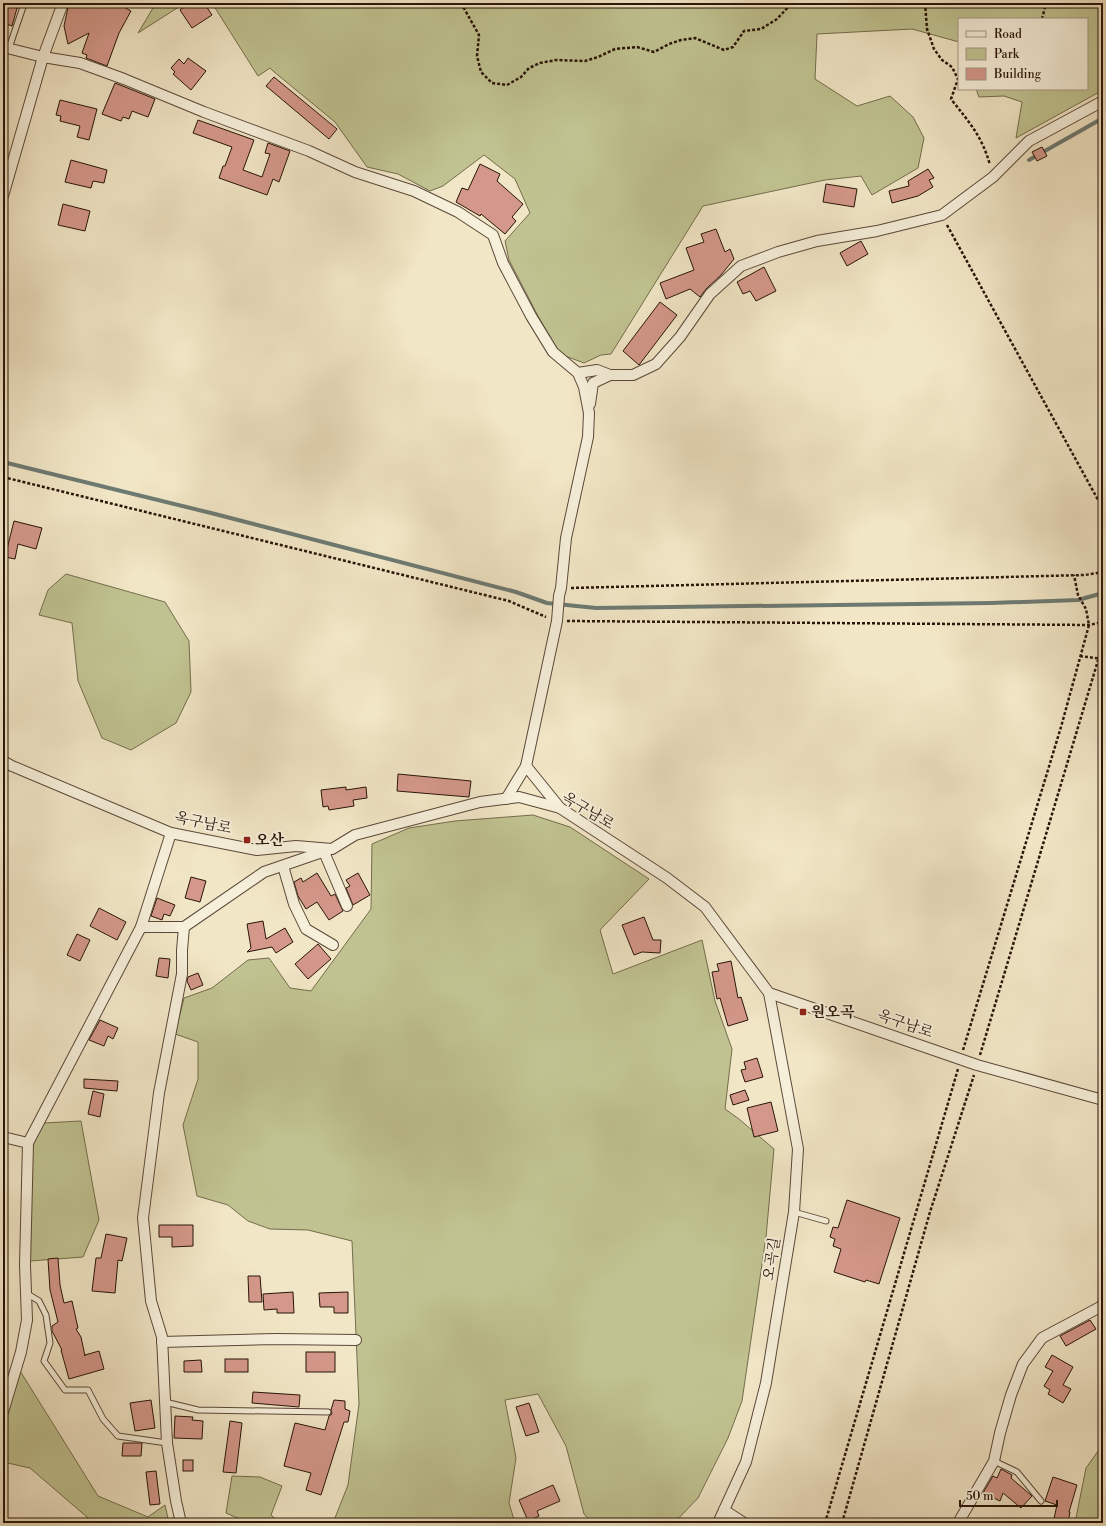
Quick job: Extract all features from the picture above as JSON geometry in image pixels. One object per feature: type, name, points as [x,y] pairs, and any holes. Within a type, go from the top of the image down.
[{"type":"street","points":[[3,196],[43,57],[63,3]]},
{"type":"street","points":[[6,47],[43,57],[80,63],[124,78],[204,112],[309,151],[355,172],[414,191],[458,212],[493,235],[503,263],[530,316],[552,352],[578,373],[584,387],[589,413]]},
{"type":"street","points":[[578,373],[597,370],[610,375],[634,375],[656,364],[680,337],[710,294],[741,266],[778,252],[817,241],[876,231],[942,216],[993,177],[1029,141],[1103,101]]},
{"type":"street","points":[[506,799],[526,766],[557,621],[566,538],[588,437],[589,413],[593,383],[610,375]]},
{"type":"street","name":"옥구남로","points":[[3,761],[171,833],[257,850],[296,846],[328,850],[355,835],[480,802],[519,797],[560,808],[668,878],[705,907],[769,993],[977,1065],[1103,1100]]},
{"type":"street","points":[[526,766],[560,808]]},
{"type":"street","points":[[3,1412],[21,1352],[27,1320],[25,1265],[28,1143],[141,927],[171,833]]},
{"type":"street","points":[[141,927],[184,927],[264,872],[328,850],[347,906]]},
{"type":"street","points":[[283,866],[294,904],[306,929],[333,945]]},
{"type":"street","points":[[180,1523],[167,1443],[162,1336],[151,1301],[143,1218],[159,1093],[182,974],[184,927]]},
{"type":"street","name":"오곡길","points":[[718,1523],[746,1462],[766,1384],[794,1212],[798,1149],[769,993]]},
{"type":"street","points":[[3,1137],[28,1143]]},
{"type":"street","points":[[958,1523],[994,1461],[1011,1394],[1023,1364],[1042,1338],[1102,1306],[1103,1303]]},
{"type":"street","points":[[162,1342],[277,1339],[356,1340]]},
{"type":"street","points":[[724,1510],[744,1523]]},
{"type":"lane","points":[[6,47],[23,7],[16,3]]},
{"type":"lane","points":[[794,1212],[826,1222]]},
{"type":"lane","points":[[26,1293],[39,1301],[46,1315],[50,1344],[44,1361],[65,1390],[88,1390],[103,1419],[118,1436],[167,1443]]},
{"type":"lane","points":[[165,1402],[198,1410],[328,1412]]},
{"type":"lane","points":[[994,1461],[1017,1472],[1041,1501]]},
{"type":"path","points":[[461,3],[479,35],[477,56],[481,72],[492,83],[507,85],[520,77],[529,68],[540,63],[556,60],[585,61],[615,49],[637,47],[654,52],[675,42],[695,38],[724,50],[733,47],[744,31],[761,29],[777,19],[792,3]]},
{"type":"path","points":[[925,3],[927,29],[934,49],[942,60],[952,67],[958,79],[951,99],[982,141],[993,177]]},
{"type":"path","points":[[1042,18],[1046,3]]},
{"type":"path","points":[[942,216],[1103,509]]},
{"type":"path","points":[[560,592],[1074,575],[1103,572]]},
{"type":"path","points":[[1074,575],[1078,595],[1086,609]]},
{"type":"path","points":[[1080,656],[1103,659]]},
{"type":"path","points":[[842,1523],[930,1212],[977,1065],[1099,658]]},
{"type":"green space","points":[[156,3],[185,3],[138,33]]},
{"type":"green space","points":[[212,3],[1103,3],[1103,90],[1016,138],[1022,102],[1004,96],[979,97],[976,90],[1088,90],[1088,18],[958,18],[958,42],[912,29],[817,34],[815,79],[857,106],[890,96],[913,117],[924,138],[918,168],[872,195],[861,176],[825,180],[703,206],[611,354],[601,355],[584,363],[560,354],[538,316],[509,260],[505,241],[530,213],[515,179],[484,155],[443,186],[430,191],[398,174],[367,167],[335,122],[270,68],[258,76]]},
{"type":"green space","points":[[66,574],[165,602],[189,641],[191,692],[176,723],[131,750],[102,738],[78,681],[72,623],[39,615],[48,590]]},
{"type":"green space","points":[[533,815],[570,827],[649,879],[600,930],[613,974],[702,940],[715,1001],[732,1049],[725,1109],[774,1149],[766,1237],[742,1401],[728,1438],[698,1498],[674,1523],[592,1523],[584,1514],[566,1446],[538,1394],[505,1400],[516,1458],[509,1503],[515,1523],[333,1523],[348,1485],[359,1404],[352,1241],[308,1230],[270,1229],[248,1221],[228,1205],[197,1196],[183,1125],[198,1079],[198,1042],[175,1034],[184,998],[212,988],[248,960],[269,958],[290,988],[311,991],[371,909],[372,844],[409,828],[455,821]]},
{"type":"green space","points":[[81,1121],[99,1220],[83,1257],[30,1261],[29,1145],[43,1123]]},
{"type":"green space","points":[[17,1366],[98,1496],[148,1517],[165,1505],[169,1523],[80,1523],[88,1518],[30,1468],[3,1462],[3,1397]]},
{"type":"green space","points":[[1103,1444],[1103,1523],[1075,1523],[1086,1468]]},
{"type":"green space","points":[[232,1476],[260,1477],[282,1486],[271,1515],[280,1523],[257,1523],[256,1521],[242,1520],[226,1513]]},
{"type":"building","points":[[69,3],[116,3],[131,11],[119,33],[107,66],[86,58],[87,55],[82,53],[89,33],[68,44],[64,26]]},
{"type":"building","points":[[189,3],[204,3],[212,15],[192,28],[180,10]]},
{"type":"building","points":[[6,5],[17,8],[12,26],[3,23],[3,15]]},
{"type":"building","points":[[188,58],[206,71],[191,90],[173,74],[175,72],[171,68],[179,59],[184,64]]},
{"type":"building","points":[[274,77],[337,129],[329,139],[266,86]]},
{"type":"building","points":[[115,83],[155,99],[148,117],[132,111],[129,119],[123,117],[121,121],[102,114]]},
{"type":"building","points":[[60,100],[97,109],[89,140],[77,137],[80,126],[60,121],[61,116],[56,115]]},
{"type":"building","points":[[198,120],[254,140],[243,170],[262,177],[270,154],[265,153],[268,143],[290,151],[279,182],[273,179],[267,195],[219,178],[232,147],[193,133]]},
{"type":"building","points":[[1042,147],[1047,156],[1037,161],[1032,152]]},
{"type":"building","points":[[71,160],[107,170],[104,183],[93,181],[91,188],[65,182]]},
{"type":"building","points":[[480,164],[500,174],[497,181],[523,204],[512,217],[516,221],[505,234],[481,214],[480,216],[456,202],[462,188],[468,190]]},
{"type":"building","points":[[928,169],[934,178],[929,180],[933,187],[918,196],[892,203],[889,191],[909,186],[908,181]]},
{"type":"building","points":[[826,184],[857,189],[854,207],[823,202]]},
{"type":"building","points":[[63,204],[90,211],[85,231],[58,225]]},
{"type":"building","points":[[716,229],[725,252],[730,249],[734,259],[700,297],[690,289],[666,299],[660,283],[694,270],[686,248],[704,242],[701,234]]},
{"type":"building","points":[[861,241],[868,254],[847,266],[840,253]]},
{"type":"building","points":[[764,267],[776,291],[756,301],[750,291],[743,294],[737,282]]},
{"type":"building","points":[[660,302],[677,315],[639,365],[623,351]]},
{"type":"building","points":[[14,521],[42,528],[36,549],[18,544],[15,559],[5,557]]},
{"type":"building","points":[[398,774],[471,781],[469,797],[397,791]]},
{"type":"building","points":[[346,787],[346,790],[366,787],[367,798],[353,800],[354,806],[329,810],[328,806],[323,807],[321,790]]},
{"type":"building","points":[[317,873],[331,896],[335,894],[343,911],[329,920],[317,902],[306,909],[298,896],[294,882],[301,878],[303,882]]},
{"type":"building","points":[[358,873],[370,895],[353,905],[346,888],[350,886],[346,880]]},
{"type":"building","points":[[191,877],[206,881],[200,902],[185,898]]},
{"type":"building","points":[[157,898],[175,905],[170,916],[164,914],[162,920],[151,916]]},
{"type":"building","points":[[99,908],[126,922],[117,940],[90,926]]},
{"type":"building","points":[[644,917],[653,940],[661,940],[660,953],[642,952],[634,955],[622,925]]},
{"type":"building","points":[[263,921],[266,939],[285,928],[293,942],[276,953],[272,947],[247,952],[251,948],[247,924]]},
{"type":"building","points":[[77,934],[90,940],[80,961],[67,955]]},
{"type":"building","points":[[318,944],[331,959],[308,979],[295,964]]},
{"type":"building","points":[[159,958],[170,959],[168,978],[156,976]]},
{"type":"building","points":[[731,961],[738,998],[741,997],[748,1020],[728,1026],[720,998],[717,999],[712,972],[719,971],[717,964]]},
{"type":"building","points":[[198,973],[203,985],[191,990],[187,981],[188,977]]},
{"type":"building","points":[[100,1020],[118,1028],[113,1039],[108,1036],[104,1046],[89,1040]]},
{"type":"building","points":[[757,1058],[763,1077],[745,1082],[741,1070],[746,1069],[744,1062]]},
{"type":"building","points":[[84,1079],[118,1081],[117,1091],[84,1088]]},
{"type":"building","points":[[745,1090],[749,1100],[733,1105],[730,1095]]},
{"type":"building","points":[[93,1091],[104,1094],[100,1117],[88,1114]]},
{"type":"building","points":[[771,1102],[778,1131],[754,1137],[747,1108]]},
{"type":"building","points":[[847,1200],[900,1218],[879,1284],[866,1280],[865,1282],[834,1272],[841,1249],[833,1246],[835,1239],[830,1237],[833,1227],[838,1228]]},
{"type":"building","points":[[159,1225],[193,1225],[193,1246],[172,1247],[172,1237],[159,1237]]},
{"type":"building","points":[[106,1234],[127,1238],[122,1261],[118,1260],[115,1293],[92,1291],[96,1258],[101,1258]]},
{"type":"building","points":[[58,1258],[60,1285],[64,1303],[72,1301],[78,1328],[76,1329],[81,1337],[85,1356],[99,1351],[104,1369],[69,1379],[62,1350],[52,1331],[52,1326],[58,1322],[50,1290],[48,1259]]},
{"type":"building","points":[[248,1276],[260,1276],[262,1302],[249,1302]]},
{"type":"building","points":[[293,1292],[294,1313],[277,1313],[277,1309],[264,1310],[263,1294]]},
{"type":"building","points":[[348,1292],[348,1313],[334,1313],[334,1307],[320,1307],[319,1293]]},
{"type":"building","points":[[1090,1320],[1096,1329],[1066,1346],[1060,1336]]},
{"type":"building","points":[[306,1352],[335,1352],[335,1372],[306,1372]]},
{"type":"building","points":[[1052,1355],[1073,1367],[1063,1385],[1071,1389],[1063,1403],[1048,1394],[1050,1390],[1044,1386],[1053,1371],[1045,1367]]},
{"type":"building","points":[[225,1359],[248,1359],[248,1372],[225,1372]]},
{"type":"building","points":[[201,1360],[202,1372],[184,1372],[184,1361]]},
{"type":"building","points":[[253,1392],[300,1395],[299,1407],[252,1403]]},
{"type":"building","points":[[151,1400],[155,1428],[135,1431],[130,1403]]},
{"type":"building","points":[[334,1400],[345,1401],[345,1409],[350,1411],[348,1422],[344,1422],[321,1495],[306,1490],[311,1473],[284,1466],[295,1423],[325,1430],[329,1416],[332,1414],[331,1410]]},
{"type":"building","points":[[529,1403],[539,1432],[526,1436],[516,1407]]},
{"type":"building","points":[[175,1416],[193,1417],[192,1420],[203,1421],[202,1439],[174,1438]]},
{"type":"building","points":[[230,1421],[242,1423],[236,1473],[223,1472]]},
{"type":"building","points":[[123,1443],[142,1443],[141,1456],[122,1456]]},
{"type":"building","points":[[183,1460],[193,1460],[193,1471],[183,1471]]},
{"type":"building","points":[[1001,1469],[1012,1475],[1011,1478],[1032,1496],[1021,1508],[1003,1493],[1000,1501],[983,1493],[993,1476],[997,1478]]},
{"type":"building","points":[[156,1471],[160,1504],[150,1505],[146,1472]]},
{"type":"building","points":[[1053,1477],[1077,1485],[1069,1512],[1068,1523],[1053,1523],[1057,1505],[1045,1501]]},
{"type":"building","points":[[553,1485],[560,1501],[537,1511],[539,1516],[528,1521],[519,1500]]},
{"type":"waterway","points":[[1029,160],[1103,118]]},
{"type":"waterway","points":[[3,462],[215,514],[516,592],[547,603],[596,608],[991,603],[1078,600],[1103,593]]},
{"type":"place","name":"오산","points":[[247,840]]},
{"type":"place","name":"원오곡","points":[[803,1012]]}]
